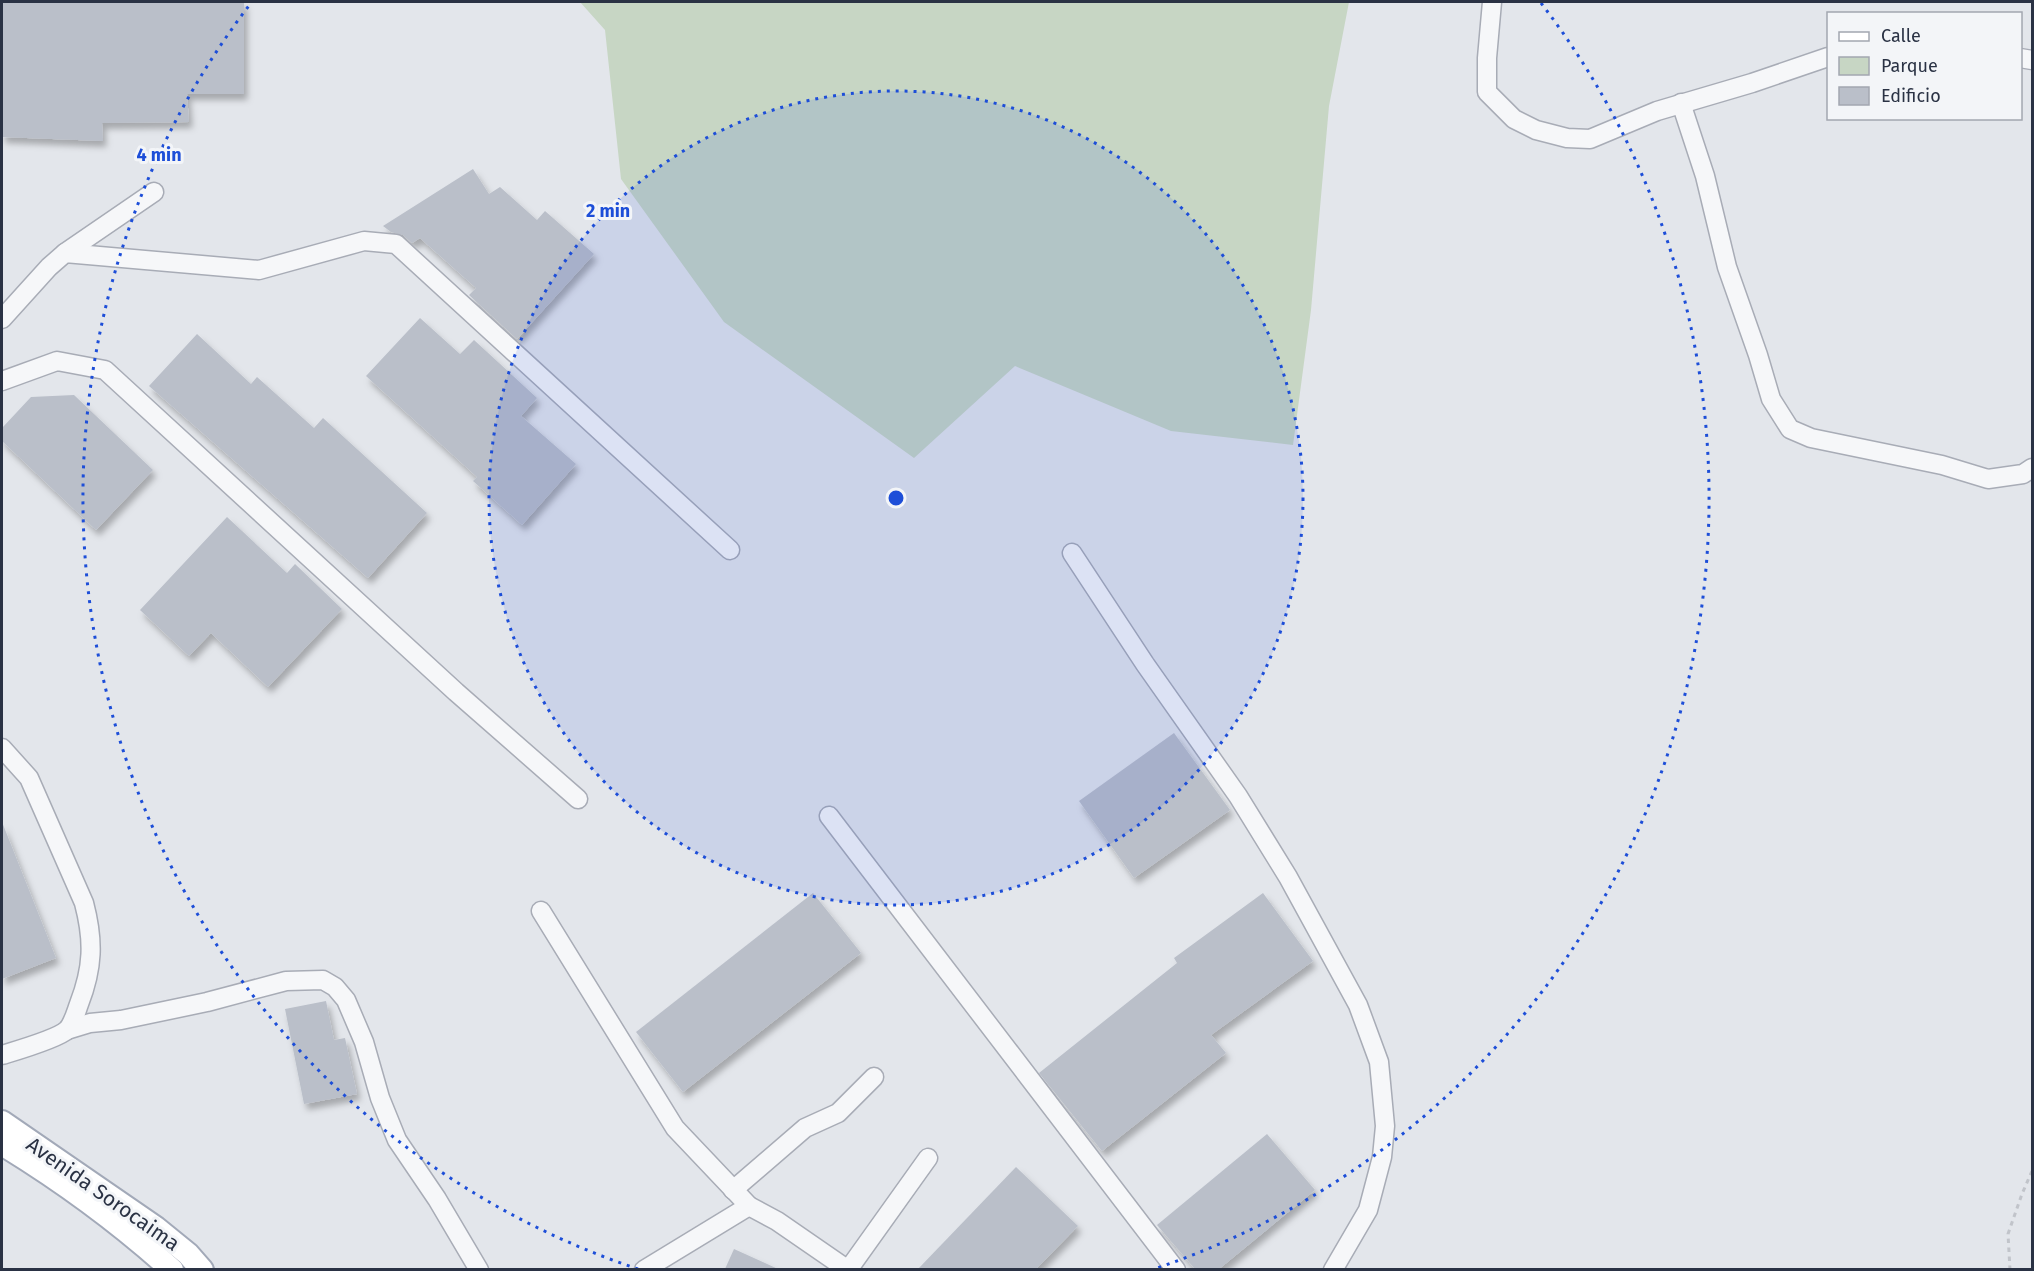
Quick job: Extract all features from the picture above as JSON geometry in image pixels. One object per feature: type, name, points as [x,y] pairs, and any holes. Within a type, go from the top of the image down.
[{"type":"main road","name":"Avenida Sorocaima","points":[[2,1122],[156,1228],[188,1254],[202,1269]]},
{"type":"main road","name":"Avenida Sorocaima","points":[[2,1144],[33,1163],[141,1242],[172,1269]]},
{"type":"street","points":[[1492,2],[1487,92],[1514,119],[1536,130],[1567,138],[1590,139],[1657,111],[1827,57]]},
{"type":"street","points":[[1681,103],[1705,176],[1727,267],[1771,399],[1790,429],[1811,438],[1942,465],[1988,479],[2023,474],[2032,468]]},
{"type":"street","points":[[2,319],[49,267],[65,253],[154,192]]},
{"type":"street","points":[[65,253],[259,270],[364,241],[396,244],[730,550]]},
{"type":"street","points":[[2,381],[57,361],[105,370],[456,692],[578,799]]},
{"type":"street","points":[[1072,553],[1145,664],[1238,796],[1288,877],[1358,1005],[1380,1062],[1385,1126],[1382,1157],[1368,1210],[1333,1269]]},
{"type":"street","points":[[2,748],[29,778],[84,903],[88,920],[91,963],[86,987],[67,1030]]},
{"type":"street","points":[[829,816],[1176,1269]]},
{"type":"street","points":[[541,911],[675,1128],[749,1206],[777,1221],[848,1269],[928,1158]]},
{"type":"street","points":[[2,1055],[90,1023],[121,1020],[207,1002],[286,981],[322,980],[335,987],[346,1000],[364,1042],[380,1098],[397,1140],[437,1199],[479,1269]]},
{"type":"street","points":[[733,1190],[805,1128],[838,1113],[874,1077]]},
{"type":"street","points":[[644,1269],[749,1206]]},
{"type":"path","points":[[2010,1269],[2008,1234],[2032,1171]]},
{"type":"green space","points":[[580,2],[1349,2],[1329,106],[1311,310],[1293,445],[1171,431],[1015,366],[914,458],[724,322],[621,179],[605,30]]},
{"type":"building","points":[[2,2],[244,2],[244,94],[187,94],[189,122],[102,123],[103,141],[2,137]]},
{"type":"building","points":[[473,169],[489,194],[500,187],[537,220],[545,211],[594,254],[517,339],[469,295],[476,288],[420,238],[412,243],[403,235],[391,232],[383,226]]},
{"type":"building","points":[[420,318],[460,354],[474,340],[537,398],[521,416],[576,464],[522,525],[473,481],[477,477],[366,376]]},
{"type":"building","points":[[197,334],[251,384],[257,377],[314,428],[323,418],[427,513],[368,578],[149,386]]},
{"type":"building","points":[[74,395],[153,470],[96,530],[2,441],[2,428],[31,397]]},
{"type":"building","points":[[227,517],[287,573],[295,564],[342,609],[268,687],[211,633],[189,656],[140,610]]},
{"type":"building","points":[[1174,733],[1230,810],[1134,878],[1079,801]]},
{"type":"building","points":[[2,822],[56,958],[2,979]]},
{"type":"building","points":[[813,893],[861,953],[683,1092],[636,1032]]},
{"type":"building","points":[[1263,893],[1313,961],[1211,1035],[1226,1053],[1102,1151],[1039,1073],[1177,963],[1174,958]]},
{"type":"building","points":[[326,1001],[334,1040],[345,1038],[357,1094],[304,1104],[285,1009]]},
{"type":"building","points":[[1267,1134],[1315,1190],[1219,1269],[1195,1269],[1157,1225]]},
{"type":"building","points":[[1016,1167],[1078,1226],[1036,1269],[918,1269]]},
{"type":"building","points":[[734,1249],[778,1269],[725,1269]]}]
